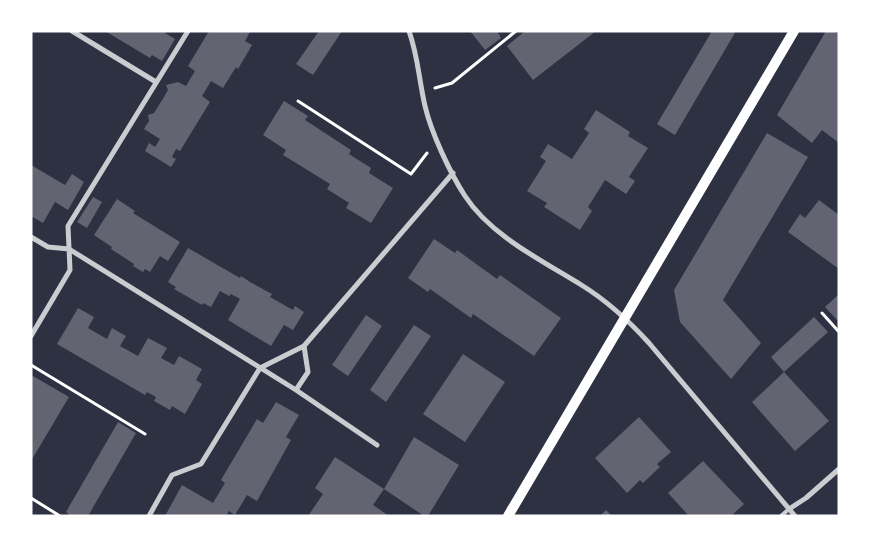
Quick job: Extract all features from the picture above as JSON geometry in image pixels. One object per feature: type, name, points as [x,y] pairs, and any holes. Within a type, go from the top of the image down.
[{"type":"main road","points":[[508,516],[794,31]]},
{"type":"street","points":[[72,31],[156,82]]},
{"type":"street","points":[[31,336],[70,270],[68,226],[188,31]]},
{"type":"street","points":[[409,31],[416,50],[425,107],[437,141],[466,197],[490,224],[531,255],[584,286],[625,318],[649,343],[795,516]]},
{"type":"street","points":[[149,516],[172,475],[201,464],[260,368],[304,346],[453,173]]},
{"type":"street","points":[[31,237],[48,247],[69,249],[333,412],[377,444]]},
{"type":"street","points":[[296,390],[308,372],[304,346]]},
{"type":"street","points":[[789,509],[806,498],[839,469]]},
{"type":"lane","points":[[781,516],[789,509]]},
{"type":"path","points":[[423,91],[452,83],[516,31]]},
{"type":"path","points":[[298,101],[411,174],[437,141]]},
{"type":"path","points":[[822,313],[839,332]]},
{"type":"path","points":[[31,365],[145,434]]},
{"type":"path","points":[[31,498],[60,516]]},
{"type":"building","points":[[105,31],[166,31],[165,33],[175,39],[162,61],[152,55],[150,58]]},
{"type":"building","points":[[209,31],[249,31],[245,41],[252,45],[238,69],[236,67],[223,88],[211,81],[202,96],[210,102],[180,151],[176,149],[172,157],[176,159],[171,167],[145,151],[149,143],[155,147],[160,139],[144,129],[149,121],[148,115],[154,113],[168,90],[166,85],[178,82],[186,86],[195,71],[188,66]]},
{"type":"building","points":[[319,31],[342,31],[313,75],[296,64]]},
{"type":"building","points":[[470,31],[497,31],[501,38],[485,50]]},
{"type":"building","points":[[525,31],[596,31],[533,80],[507,46]]},
{"type":"building","points":[[712,31],[736,31],[675,135],[657,124]]},
{"type":"building","points":[[826,31],[839,33],[839,143],[822,130],[812,143],[777,115]]},
{"type":"building","points":[[284,101],[308,116],[305,120],[351,150],[349,154],[371,168],[369,173],[393,188],[371,223],[346,208],[349,203],[327,189],[330,184],[283,155],[286,150],[263,135]]},
{"type":"building","points":[[596,110],[630,132],[628,136],[648,148],[629,177],[635,181],[626,194],[605,180],[588,207],[592,211],[580,230],[544,207],[547,203],[527,191],[546,161],[540,157],[548,144],[572,159],[589,133],[584,129]]},
{"type":"building","points":[[767,133],[808,157],[723,300],[761,343],[731,379],[680,322],[674,290]]},
{"type":"building","points":[[31,165],[65,185],[72,174],[84,182],[68,210],[55,202],[43,223],[31,216]]},
{"type":"building","points":[[93,197],[102,202],[87,228],[77,222]]},
{"type":"building","points":[[117,199],[135,211],[133,213],[180,242],[168,261],[160,256],[150,272],[145,269],[143,272],[94,235]]},
{"type":"building","points":[[819,200],[839,215],[839,269],[788,232],[800,214],[805,218]]},
{"type":"building","points":[[434,239],[455,253],[457,250],[497,279],[500,275],[561,318],[534,356],[473,314],[471,318],[430,289],[428,292],[408,278]]},
{"type":"building","points":[[188,248],[272,294],[270,297],[293,310],[295,306],[304,312],[293,330],[284,325],[271,346],[228,320],[240,299],[220,291],[211,307],[203,303],[202,305],[174,289],[176,287],[168,282]]},
{"type":"building","points":[[839,294],[839,322],[825,307]]},
{"type":"building","points":[[78,308],[94,317],[88,328],[107,339],[112,328],[126,336],[120,346],[138,356],[148,338],[167,348],[161,358],[174,365],[179,356],[202,369],[196,380],[202,384],[185,414],[172,406],[170,410],[154,401],[156,397],[147,392],[145,395],[57,344]]},
{"type":"building","points":[[366,315],[382,326],[348,376],[332,365]]},
{"type":"building","points":[[814,317],[828,332],[784,372],[771,357]]},
{"type":"building","points":[[414,325],[431,336],[386,402],[370,390]]},
{"type":"building","points":[[463,354],[505,382],[465,442],[423,414]]},
{"type":"building","points":[[784,372],[829,421],[795,451],[752,402]]},
{"type":"building","points":[[33,376],[69,397],[31,461],[31,379]]},
{"type":"building","points":[[276,402],[299,415],[286,437],[291,440],[257,501],[247,495],[235,515],[229,511],[226,516],[165,516],[182,485],[213,503],[225,483],[221,480],[257,419],[263,423]]},
{"type":"building","points":[[639,417],[671,452],[657,464],[660,467],[643,483],[640,480],[627,493],[595,458]]},
{"type":"building","points":[[118,422],[136,433],[88,516],[71,516],[66,512]]},
{"type":"building","points":[[414,437],[459,465],[428,516],[424,516],[384,489]]},
{"type":"building","points":[[335,457],[384,489],[373,505],[389,516],[308,516],[323,494],[315,488]]},
{"type":"building","points":[[703,461],[744,504],[731,516],[689,516],[668,493]]},
{"type":"building","points":[[606,510],[612,516],[600,516]]}]
